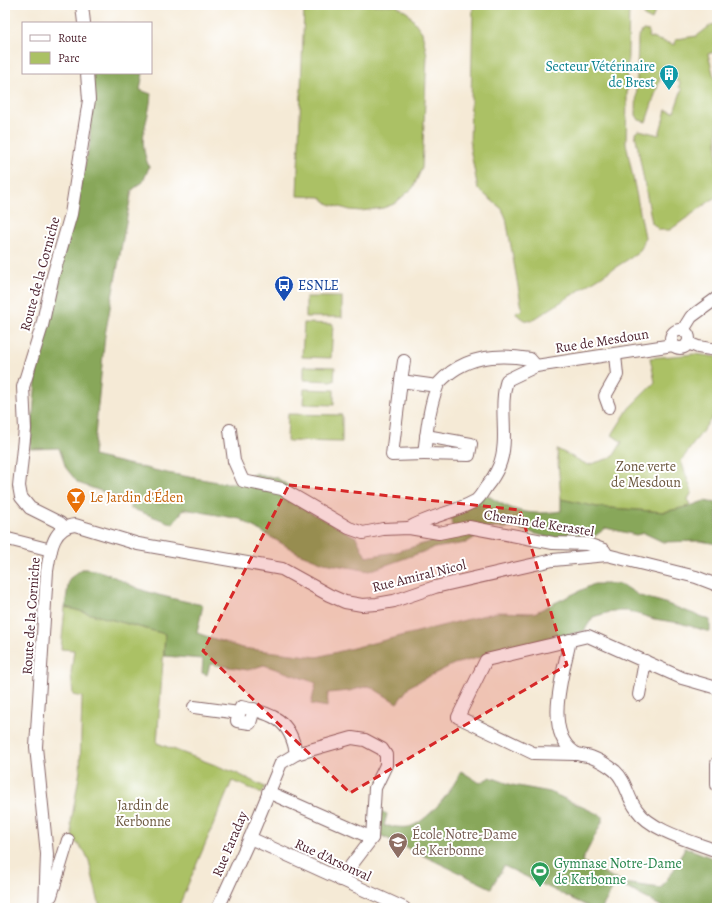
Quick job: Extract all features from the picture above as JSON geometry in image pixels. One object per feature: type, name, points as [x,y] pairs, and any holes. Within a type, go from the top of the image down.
[{"type":"street","points":[[82,5],[84,22]]},
{"type":"street","name":"Route de la Corniche","points":[[45,905],[48,854],[36,747],[47,571],[51,550],[59,532],[64,527],[60,523],[30,508],[21,497],[19,486],[26,429],[24,387],[42,326],[53,276],[71,214],[88,100],[87,74]]},
{"type":"street","points":[[688,343],[682,348],[673,345],[671,336],[675,331],[683,330],[692,317],[717,298]]},
{"type":"street","points":[[683,330],[688,335],[688,343]]},
{"type":"street","points":[[688,343],[698,347],[717,350]]},
{"type":"street","name":"Rue de Mesdoun","points":[[536,366],[673,345]]},
{"type":"street","points":[[609,407],[605,396],[617,375],[615,355]]},
{"type":"street","points":[[424,454],[429,413],[438,386],[452,371],[475,360],[487,357],[513,356],[530,359],[536,366]]},
{"type":"street","points":[[404,361],[392,455],[469,455],[471,444],[426,436]]},
{"type":"street","name":"Chemin de Kerastel","points":[[409,528],[421,521],[445,515],[476,501],[499,466],[503,446],[503,401],[507,380],[536,366]]},
{"type":"street","points":[[401,381],[438,386]]},
{"type":"street","points":[[230,430],[234,461],[243,481],[282,489],[349,528],[363,533],[383,529],[409,528]]},
{"type":"street","name":"Rue Amiral Nicol","points":[[64,527],[75,525],[138,544],[282,569],[329,595],[345,602],[362,605],[377,604],[394,600],[435,587],[553,560],[607,555],[696,577],[717,585]]},
{"type":"street","name":"Chemin de Kerastel","points":[[409,528],[439,533],[469,527],[553,543],[588,544],[604,550],[607,555]]},
{"type":"street","points":[[8,539],[51,550]]},
{"type":"street","points":[[717,688],[682,678],[588,636],[486,660],[458,717],[533,753],[575,754],[592,757],[614,770],[623,780],[635,808],[648,822],[717,851]]},
{"type":"street","points":[[570,640],[559,694],[557,722],[562,740],[575,754]]},
{"type":"street","points":[[639,695],[645,661]]},
{"type":"street","points":[[194,707],[239,713],[241,707],[270,714],[285,724],[294,743],[296,754]]},
{"type":"street","name":"Rue Faraday","points":[[218,908],[250,838],[281,763],[296,754],[352,738],[365,740],[382,749],[386,755],[386,765],[375,788],[372,838]]},
{"type":"street","points":[[717,763],[717,785]]},
{"type":"street","points":[[268,792],[372,838],[340,880]]},
{"type":"street","name":"Rue d'Arsonval","points":[[250,838],[404,908]]},
{"type":"street","points":[[45,905],[51,896],[68,840]]},
{"type":"highlighted area","points":[[289,485],[520,510],[567,665],[350,793],[203,651]]},
{"type":"green space","points":[[334,5],[396,5],[408,13],[422,32],[427,55],[422,168],[413,188],[394,204],[383,208],[361,211],[350,210],[329,204],[320,197],[297,196],[304,9],[325,9]]},
{"type":"green space","points":[[473,5],[629,5],[626,143],[645,237],[642,247],[638,253],[531,321],[525,320],[516,314],[517,311],[521,312],[522,309],[506,218],[502,209],[478,189],[470,148]]},
{"type":"green space","points":[[646,5],[657,5],[652,20],[644,16]]},
{"type":"green space","points":[[716,24],[717,51],[708,54],[714,77],[717,76],[717,196],[670,230],[659,230],[652,223],[635,133],[639,130],[659,135],[666,110],[674,112],[682,89],[679,87],[680,82],[661,76],[646,122],[639,120],[636,115],[638,37],[643,30],[649,31],[648,37],[675,45],[676,39],[697,36],[711,25]]},
{"type":"green space","points":[[90,74],[143,74],[140,90],[151,94],[143,138],[145,156],[149,167],[143,182],[132,190],[105,335],[93,456],[167,473],[223,483],[234,483],[256,473],[266,477],[276,477],[296,491],[306,510],[356,537],[366,557],[395,552],[454,535],[451,519],[445,509],[487,495],[514,509],[531,513],[561,511],[561,499],[597,507],[664,512],[704,501],[717,503],[717,544],[700,541],[663,542],[644,533],[636,535],[606,528],[592,538],[554,539],[515,528],[490,528],[466,543],[434,548],[369,571],[324,563],[298,553],[240,519],[184,509],[173,524],[130,508],[132,502],[78,483],[66,468],[59,448],[30,449],[37,368],[90,142]]},
{"type":"green space","points":[[306,297],[342,297],[342,317],[306,317]]},
{"type":"green space","points":[[304,323],[333,324],[331,358],[302,357]]},
{"type":"green space","name":"Zone verte de Mesdoun","points":[[695,354],[717,357],[717,411],[681,461],[692,492],[688,499],[690,506],[664,512],[597,507],[561,499],[557,449],[588,465],[613,457],[622,442],[612,435],[629,408],[655,382],[650,358]]},
{"type":"green space","points":[[304,366],[335,367],[334,381],[304,380]]},
{"type":"green space","points":[[304,389],[334,390],[334,405],[303,404]]},
{"type":"green space","points":[[288,414],[342,415],[342,442],[287,441]]},
{"type":"green space","points":[[82,569],[99,571],[152,593],[203,605],[197,633],[242,648],[317,657],[497,612],[534,613],[594,584],[618,584],[640,596],[662,602],[710,620],[710,632],[680,623],[654,619],[628,611],[613,611],[593,617],[584,631],[454,664],[410,686],[397,703],[369,686],[349,691],[328,693],[327,707],[311,704],[316,683],[264,665],[248,670],[210,664],[207,675],[202,673],[203,659],[164,656],[165,634],[65,607],[69,579]]},
{"type":"green space","name":"Jardin de Kerbonne","points":[[65,607],[165,634],[157,743],[236,773],[265,787],[262,793],[232,781],[178,908],[100,908],[89,861],[85,852],[73,839],[71,823],[80,771],[82,697],[73,695],[71,673],[74,650],[61,649]]},
{"type":"green space","points":[[461,771],[480,783],[490,777],[512,785],[550,792],[602,816],[602,822],[582,861],[623,883],[661,888],[675,868],[685,847],[717,860],[717,896],[709,908],[664,908],[631,890],[615,884],[602,908],[591,908],[504,866],[491,888],[380,835],[380,811],[387,814],[384,826],[412,826],[427,817],[434,810],[453,786]]},
{"type":"place","name":"Secteur Vétérinaire de Brest","points":[[669,91]]},
{"type":"place","name":"ESNLE","points":[[284,302]]},
{"type":"place","name":"Le Jardin d'Éden","points":[[76,514]]},
{"type":"place","name":"École Notre-Dame de Kerbonne","points":[[398,859]]},
{"type":"place","name":"Gymnase Notre-Dame de Kerbonne","points":[[540,888]]}]
